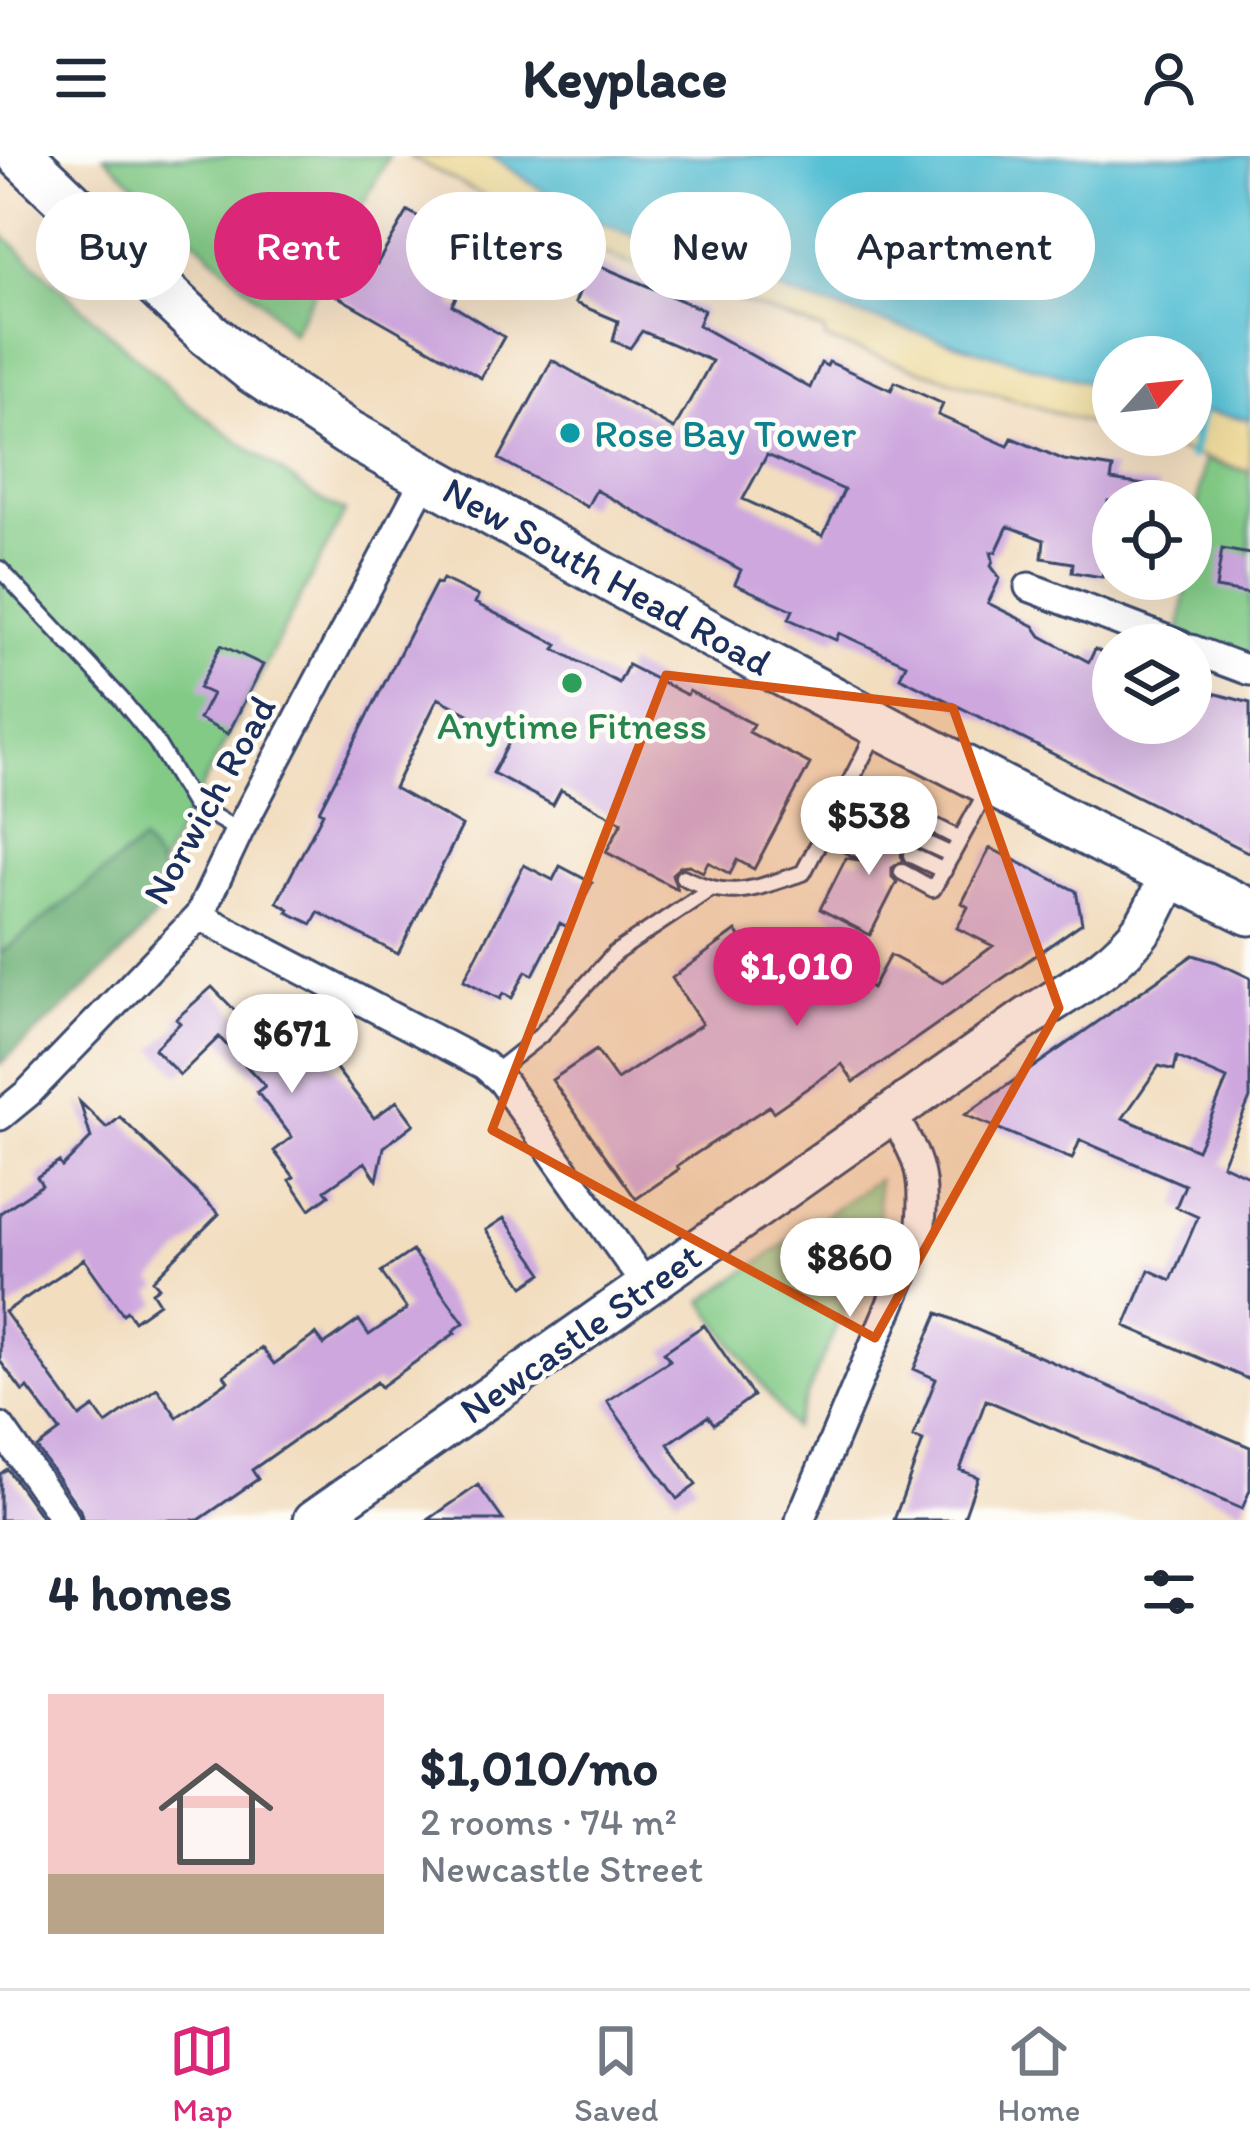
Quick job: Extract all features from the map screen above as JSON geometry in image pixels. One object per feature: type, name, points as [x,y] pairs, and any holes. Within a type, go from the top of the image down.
[{"type":"main road","name":"New South Head Road","points":[[45,171],[207,333],[316,413],[879,725],[1250,912]]},
{"type":"street","name":"Norwich Road","points":[[0,1116],[28,1093],[199,916],[239,830],[426,477]]},
{"type":"street","points":[[1029,587],[1126,624]]},
{"type":"street","points":[[1212,657],[1250,671]]},
{"type":"street","name":"Newcastle Street","points":[[314,1520],[1106,964],[1144,927],[1171,873]]},
{"type":"street","points":[[199,916],[484,1065],[646,1286]]},
{"type":"street","points":[[800,1520],[920,1234],[920,1162],[892,1114]]},
{"type":"street","points":[[0,1427],[65,1520]]},
{"type":"lane","points":[[0,569],[133,713],[193,804],[239,830]]},
{"type":"lane","points":[[683,877],[709,890],[738,892],[803,873],[879,725]]},
{"type":"lane","points":[[902,872],[934,889],[992,782]]},
{"type":"lane","points":[[850,783],[960,839]]},
{"type":"lane","points":[[838,807],[869,824]]},
{"type":"lane","points":[[824,832],[856,849]]},
{"type":"lane","points":[[944,871],[915,847],[952,855]]},
{"type":"lane","points":[[493,1073],[540,1036],[615,953],[709,890]]},
{"type":"highlighted area","points":[[666,675],[953,708],[1059,1008],[875,1338],[492,1130]]},
{"type":"green space","points":[[104,156],[389,156],[369,192],[214,192],[214,257],[190,235],[190,192],[143,192]]},
{"type":"green space","points":[[0,232],[36,265],[36,300],[74,300],[185,402],[317,498],[345,512],[161,865],[162,905],[0,1064]]},
{"type":"green space","points":[[261,300],[311,300],[292,334]]},
{"type":"green space","points":[[1204,460],[1250,472],[1250,657],[1212,646],[1212,624],[1181,624],[1184,600],[1212,600],[1212,480],[1201,480]]},
{"type":"green space","points":[[142,842],[162,874],[162,900],[155,915],[116,959],[0,1064],[0,954]]},
{"type":"green space","points":[[878,1179],[879,1226],[793,1428],[703,1301]]},
{"type":"sand","points":[[408,156],[491,156],[545,192],[477,192]]},
{"type":"sand","points":[[606,225],[630,234],[630,263],[606,255]]},
{"type":"sand","points":[[791,294],[1092,384],[1092,424],[826,340],[824,331],[735,300],[791,300]]},
{"type":"sand","points":[[1212,413],[1250,419],[1250,472],[1196,456],[1212,456]]},
{"type":"water","points":[[491,156],[1250,156],[1250,419],[1212,413],[1212,336],[1092,336],[1092,384],[791,294],[791,192],[630,192],[630,234],[606,225],[606,192],[545,192]]},
{"type":"building","points":[[406,214],[406,300],[454,300],[452,305],[504,337],[481,378],[344,300],[382,300],[382,255]]},
{"type":"building","points":[[606,268],[630,279],[630,300],[680,300],[704,310],[698,325],[810,388],[821,363],[827,366],[829,362],[891,390],[895,382],[943,404],[938,415],[1008,446],[1012,438],[1064,460],[1113,468],[1111,480],[1092,480],[1092,575],[1072,572],[1073,563],[1042,558],[1044,540],[1008,526],[996,552],[991,552],[991,566],[1000,578],[988,603],[1089,662],[1092,656],[1092,744],[1212,744],[1212,693],[1250,703],[1250,853],[900,677],[906,664],[839,633],[836,640],[789,619],[793,610],[735,584],[741,570],[596,490],[587,507],[499,459],[552,360],[674,429],[712,361],[642,331],[630,348],[613,341],[618,321],[575,303],[606,300]],"holes":[[[767,455],[844,490],[823,536],[743,499]]]},
{"type":"building","points":[[1222,549],[1250,554],[1250,594],[1216,588]]},
{"type":"building","points":[[443,579],[478,596],[475,603],[619,683],[628,665],[753,724],[749,732],[810,764],[754,869],[737,860],[730,874],[708,862],[703,872],[681,866],[672,874],[677,889],[606,852],[622,822],[561,790],[553,805],[493,773],[512,737],[438,698],[394,788],[462,826],[398,954],[318,912],[312,924],[287,912],[277,902],[323,813],[319,811],[436,583]]},
{"type":"building","points":[[221,645],[263,665],[228,734],[199,719],[212,694],[199,688]]},
{"type":"building","points":[[883,812],[916,829],[901,851],[902,861],[892,868],[897,882],[870,935],[820,909],[846,858],[859,860],[866,855],[866,842],[875,837]]},
{"type":"building","points":[[990,848],[1076,891],[1082,923],[854,1082],[842,1064],[773,1112],[769,1106],[677,1166],[636,1199],[552,1080],[596,1050],[617,1080],[702,1024],[672,978],[736,931],[744,943],[752,936],[767,958],[775,952],[796,980],[802,975],[815,993],[844,972],[872,988],[890,955],[943,983],[993,946],[957,928],[968,907],[962,903]]},
{"type":"building","points":[[524,865],[553,880],[560,866],[592,883],[569,928],[560,923],[533,975],[526,971],[512,998],[503,993],[500,999],[464,980]]},
{"type":"building","points":[[1193,955],[1250,978],[1250,1098],[1222,1164],[1250,1177],[1250,1380],[1125,1326],[1149,1270],[1171,1280],[1198,1217],[1176,1207],[1185,1185],[1080,1140],[1072,1159],[965,1115]],"holes":[[[1177,1057],[1227,1079],[1197,1150],[1123,1118],[1159,1066],[1174,1070]]]},
{"type":"building","points":[[212,987],[248,1024],[260,1013],[302,1058],[318,1045],[374,1118],[397,1101],[414,1124],[384,1147],[377,1180],[365,1162],[325,1190],[329,1195],[310,1209],[274,1151],[292,1137],[257,1092],[265,1086],[219,1037],[180,1075],[154,1049],[180,1023],[176,1019]]},
{"type":"building","points":[[80,1102],[107,1128],[120,1117],[219,1214],[153,1280],[159,1287],[152,1292],[159,1303],[134,1321],[127,1311],[123,1314],[84,1259],[5,1312],[80,1417],[94,1407],[106,1424],[157,1388],[177,1417],[228,1381],[224,1375],[262,1348],[274,1364],[316,1334],[324,1345],[359,1320],[369,1335],[407,1309],[381,1272],[412,1251],[464,1323],[381,1387],[377,1382],[252,1470],[258,1479],[199,1520],[83,1520],[37,1448],[60,1431],[28,1388],[23,1392],[0,1361],[0,1213],[42,1185],[37,1177],[59,1162],[62,1167],[91,1138]]},
{"type":"building","points":[[504,1218],[543,1273],[524,1286],[486,1230]]},
{"type":"building","points":[[938,1313],[1250,1447],[1250,1490],[1242,1509],[986,1400],[960,1470],[978,1477],[963,1520],[894,1520],[923,1441],[913,1437],[936,1379],[914,1369]]},
{"type":"building","points":[[704,1325],[753,1396],[714,1424],[708,1416],[668,1444],[696,1485],[677,1499],[607,1401],[670,1360],[664,1352]]},
{"type":"building","points":[[7,1469],[43,1520],[0,1520],[0,1474]]},
{"type":"building","points":[[478,1485],[503,1520],[428,1520]]},
{"type":"place","name":"Rose Bay Tower","points":[[570,433]]},
{"type":"place","name":"Anytime Fitness","points":[[572,683]]}]
